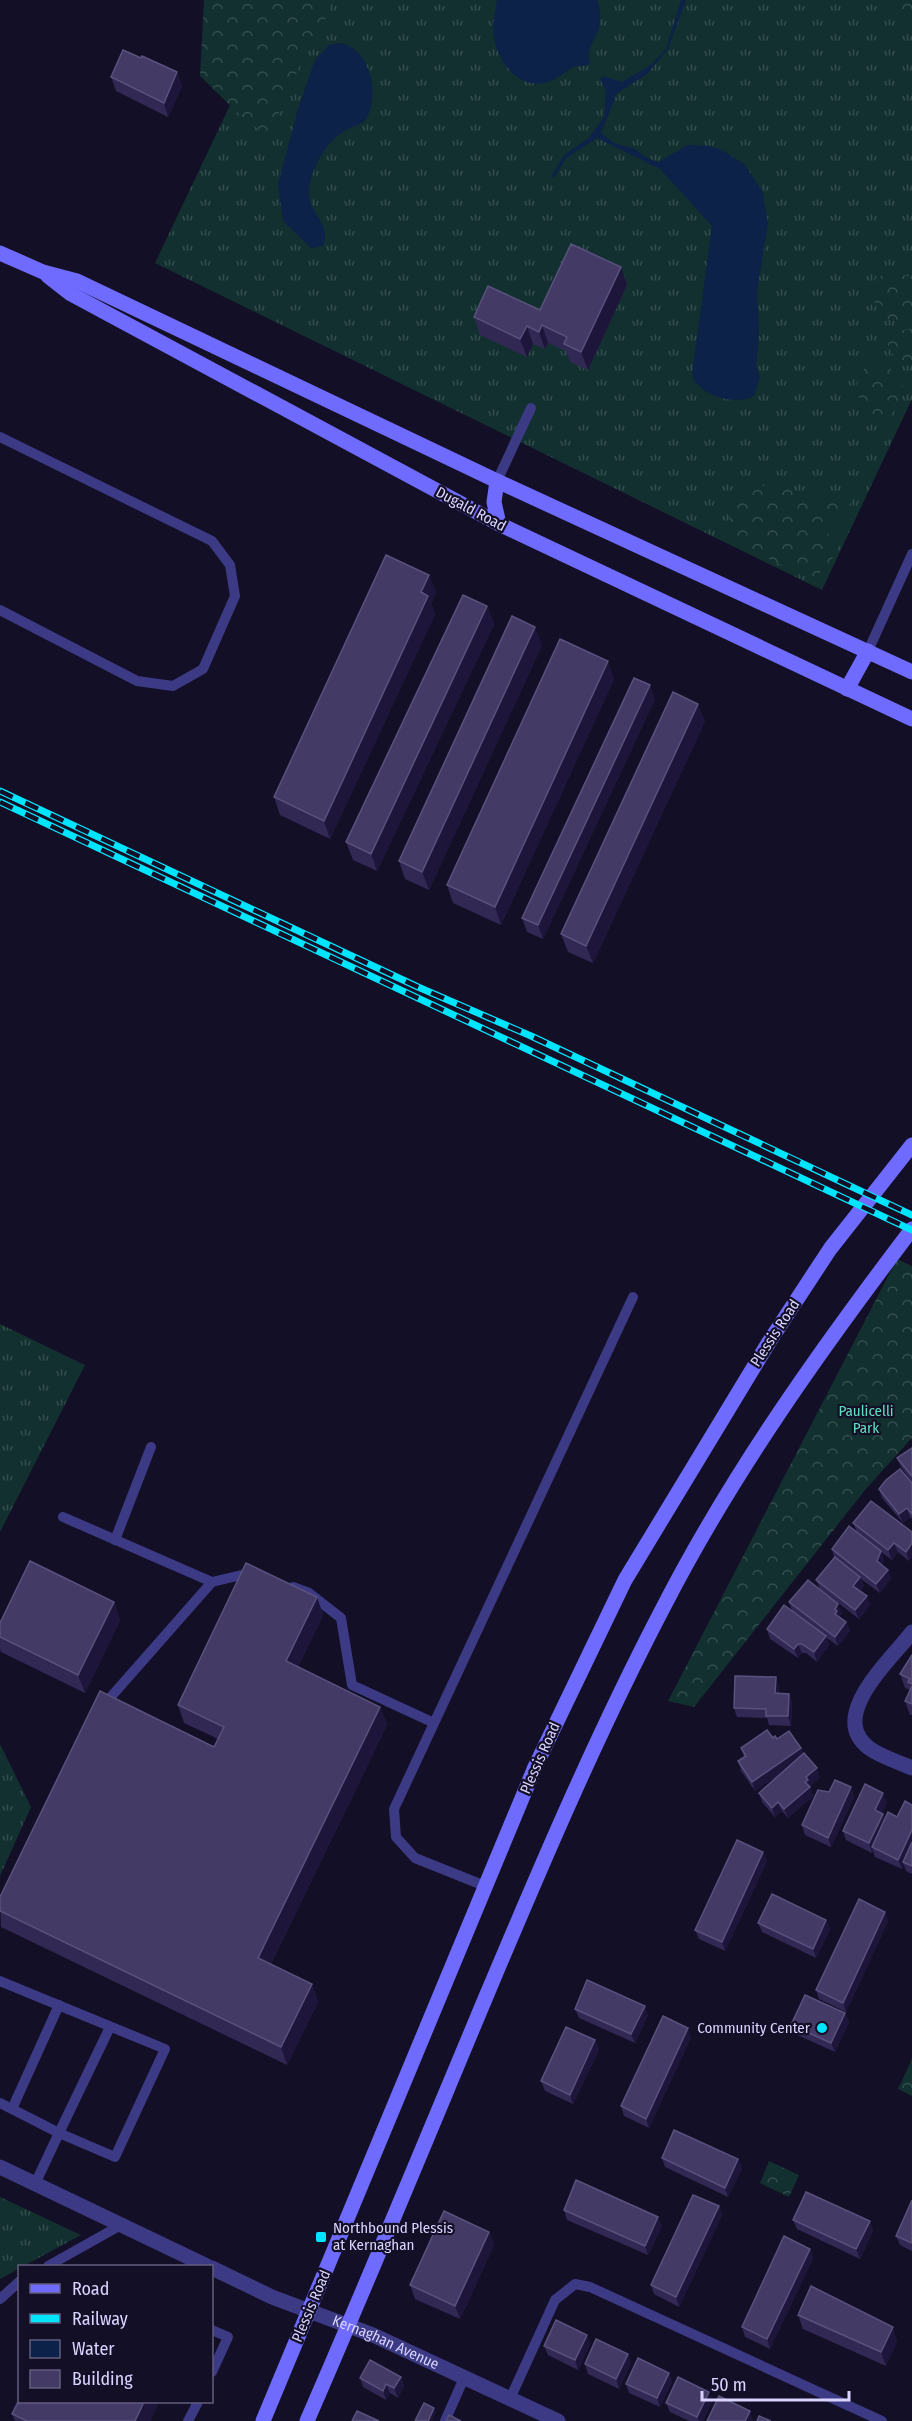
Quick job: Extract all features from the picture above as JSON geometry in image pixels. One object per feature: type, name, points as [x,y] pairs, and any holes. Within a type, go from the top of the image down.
[{"type":"main road","name":"Dugald Road","points":[[0,253],[43,273],[77,281],[497,481],[912,672]]},
{"type":"main road","name":"Dugald Road","points":[[43,273],[71,294],[499,524],[912,719]]},
{"type":"main road","points":[[497,481],[494,502],[499,524]]},
{"type":"main road","points":[[847,689],[867,651]]},
{"type":"main road","name":"Plessis Road","points":[[263,2421],[535,1767],[625,1580],[768,1342],[830,1249],[912,1145]]},
{"type":"main road","points":[[307,2421],[534,1883],[611,1711],[665,1603],[723,1502],[776,1417],[848,1313],[912,1229]]},
{"type":"street","points":[[912,1632],[858,1701],[853,1719],[856,1734],[870,1749],[912,1768]]},
{"type":"street","name":"Kernaghan Avenue","points":[[0,2168],[205,2265]]},
{"type":"street","name":"Kernaghan Avenue","points":[[213,2269],[308,2312],[348,2326],[558,2421]]},
{"type":"lane","points":[[497,481],[531,408]]},
{"type":"lane","points":[[0,437],[212,542],[230,565],[235,596],[203,669],[173,686],[137,681],[0,610]]},
{"type":"lane","points":[[867,651],[912,554]]},
{"type":"lane","points":[[485,1886],[415,1858],[396,1837],[394,1809],[633,1297]]},
{"type":"lane","points":[[115,1540],[151,1446]]},
{"type":"lane","points":[[63,1517],[212,1582]]},
{"type":"lane","points":[[91,1720],[212,1582],[255,1571],[309,1593],[341,1618],[352,1685],[434,1723]]},
{"type":"lane","points":[[0,1981],[165,2049],[115,2157],[59,2133],[0,2103]]},
{"type":"lane","points":[[12,2109],[59,2005]]},
{"type":"lane","points":[[35,2184],[110,2027]]},
{"type":"lane","points":[[50,2265],[121,2225]]},
{"type":"lane","points":[[0,2299],[18,2283]]},
{"type":"lane","points":[[510,2399],[555,2300],[575,2284],[590,2287],[882,2421]]},
{"type":"lane","points":[[213,2330],[228,2337],[213,2370]]},
{"type":"lane","points":[[445,2421],[464,2378]]},
{"type":"lane","points":[[188,2421],[197,2403]]},
{"type":"green space","points":[[204,0],[332,0],[327,15],[305,54],[283,106],[265,134],[243,118],[200,76]]},
{"type":"green space","points":[[280,0],[912,0],[912,399],[822,590],[155,263]]},
{"type":"green space","points":[[885,0],[912,0],[912,16],[904,20],[886,7]]},
{"type":"green space","points":[[891,270],[912,278],[912,318],[891,321],[877,308],[873,298],[875,279]]},
{"type":"green space","points":[[912,328],[912,363],[907,366],[897,362],[885,339],[892,333]]},
{"type":"green space","points":[[878,364],[892,370],[903,386],[896,407],[882,425],[860,399],[855,388],[866,365]]},
{"type":"green space","points":[[759,486],[778,486],[814,496],[832,495],[851,500],[848,511],[827,533],[840,545],[831,562],[819,573],[807,577],[730,540],[729,522],[734,508]]},
{"type":"green space","name":"Paulicelli Park","points":[[897,1259],[912,1266],[912,1438],[865,1490],[694,1707],[668,1701]]},
{"type":"green space","points":[[0,1324],[85,1365],[0,1532]]},
{"type":"green space","points":[[0,1744],[31,1807],[0,1876]]},
{"type":"green space","points":[[912,2059],[912,2096],[898,2089]]},
{"type":"green space","points":[[769,2161],[799,2175],[789,2197],[760,2183]]},
{"type":"green space","points":[[0,2197],[81,2235],[26,2265],[18,2265],[18,2269],[0,2279]]},
{"type":"water","points":[[497,0],[597,0],[600,22],[590,49],[590,64],[572,68],[544,83],[533,83],[515,75],[501,59],[494,38],[493,25]]},
{"type":"water","points":[[681,0],[686,0],[668,49],[646,75],[617,93],[601,133],[614,143],[635,149],[645,157],[658,162],[688,145],[709,146],[722,150],[744,164],[762,190],[768,223],[757,291],[759,333],[756,367],[760,377],[754,396],[746,399],[728,399],[709,393],[695,382],[692,374],[712,226],[660,169],[597,138],[566,158],[554,178],[551,177],[564,155],[589,138],[604,117],[606,91],[600,79],[603,76],[622,82],[651,65],[666,49]]},
{"type":"water","points":[[339,43],[349,46],[365,62],[370,73],[373,97],[366,119],[333,140],[315,167],[310,182],[310,201],[324,229],[325,237],[323,246],[311,248],[283,221],[278,184],[298,109],[315,60],[329,45]]},
{"type":"building","points":[[123,50],[177,72],[164,103],[111,77]]},
{"type":"building","points":[[571,244],[621,267],[581,352],[564,344],[567,337],[542,325],[539,332],[527,326],[520,339],[474,317],[488,286],[540,310]]},
{"type":"building","points":[[386,555],[429,575],[421,592],[428,596],[324,821],[274,797]]},
{"type":"building","points":[[463,595],[487,606],[371,854],[346,842]]},
{"type":"building","points":[[512,616],[535,627],[422,872],[399,861]]},
{"type":"building","points":[[560,639],[608,661],[495,907],[447,885]]},
{"type":"building","points":[[634,678],[650,685],[538,925],[522,918]]},
{"type":"building","points":[[673,692],[698,704],[586,946],[561,934]]},
{"type":"building","points":[[912,1448],[912,1476],[897,1458]]},
{"type":"building","points":[[900,1469],[912,1483],[912,1514],[907,1508],[899,1514],[879,1489]]},
{"type":"building","points":[[871,1501],[912,1532],[912,1543],[906,1552],[894,1543],[888,1550],[853,1523]]},
{"type":"building","points":[[849,1526],[881,1551],[877,1561],[888,1570],[876,1584],[832,1549]]},
{"type":"building","points":[[835,1557],[860,1577],[853,1586],[867,1596],[855,1610],[816,1580]]},
{"type":"building","points":[[30,1561],[114,1602],[78,1675],[0,1637],[0,1623]]},
{"type":"building","points":[[246,1563],[317,1597],[286,1661],[380,1707],[258,1958],[312,1984],[281,2047],[0,1911],[0,1897],[100,1691],[214,1747],[224,1727],[178,1705]]},
{"type":"building","points":[[808,1580],[838,1604],[835,1614],[846,1622],[835,1637],[789,1602]]},
{"type":"building","points":[[784,1605],[826,1636],[814,1652],[802,1644],[798,1644],[794,1649],[767,1629]]},
{"type":"building","points":[[912,1655],[912,1684],[908,1682],[910,1679],[900,1674]]},
{"type":"building","points":[[735,1676],[776,1677],[775,1693],[789,1694],[788,1716],[766,1716],[766,1709],[734,1708]]},
{"type":"building","points":[[912,1686],[912,1704],[905,1701]]},
{"type":"building","points":[[767,1730],[773,1738],[775,1736],[777,1739],[789,1731],[801,1748],[752,1782],[738,1761],[746,1756],[741,1748]]},
{"type":"building","points":[[804,1753],[817,1768],[806,1777],[808,1780],[805,1782],[810,1787],[784,1809],[778,1802],[772,1808],[759,1793]]},
{"type":"building","points":[[835,1780],[851,1787],[828,1838],[802,1825],[818,1790],[829,1792]]},
{"type":"building","points":[[865,1784],[883,1793],[875,1810],[883,1814],[869,1843],[843,1831]]},
{"type":"building","points":[[905,1801],[912,1805],[912,1830],[898,1860],[872,1847],[888,1812],[897,1817]]},
{"type":"building","points":[[737,1840],[763,1852],[722,1942],[695,1930]]},
{"type":"building","points":[[912,1842],[912,1866],[903,1862]]},
{"type":"building","points":[[772,1894],[826,1920],[813,1949],[758,1923]]},
{"type":"building","points":[[859,1899],[885,1912],[843,2003],[816,1990]]},
{"type":"building","points":[[587,1980],[645,2006],[631,2034],[575,2009]]},
{"type":"building","name":"Community Center","points":[[805,1995],[845,2013],[831,2043],[791,2025]]},
{"type":"building","points":[[663,2016],[688,2028],[646,2119],[621,2106]]},
{"type":"building","points":[[566,2027],[595,2040],[570,2095],[541,2081]]},
{"type":"building","points":[[674,2130],[738,2159],[725,2188],[662,2158]]},
{"type":"building","points":[[576,2180],[658,2217],[645,2246],[564,2210]]},
{"type":"building","points":[[806,2192],[870,2221],[856,2249],[793,2220]]},
{"type":"building","points":[[693,2195],[719,2206],[676,2297],[651,2285]]},
{"type":"building","points":[[912,2200],[912,2243],[896,2236]]},
{"type":"building","points":[[444,2211],[489,2232],[455,2306],[410,2285]]},
{"type":"building","points":[[784,2236],[810,2249],[767,2339],[742,2327]]},
{"type":"building","points":[[811,2286],[893,2327],[881,2352],[798,2315]]},
{"type":"building","points":[[556,2320],[587,2335],[575,2360],[544,2346]]},
{"type":"building","points":[[596,2339],[628,2354],[616,2379],[585,2364]]},
{"type":"building","points":[[638,2358],[669,2373],[657,2398],[626,2384]]},
{"type":"building","points":[[370,2360],[401,2377],[394,2388],[386,2384],[383,2391],[360,2378]]},
{"type":"building","points":[[678,2377],[709,2392],[697,2417],[666,2403]]},
{"type":"building","points":[[719,2396],[750,2411],[745,2421],[707,2421]]},
{"type":"building","points":[[18,2402],[144,2403],[135,2421],[27,2421],[12,2414]]},
{"type":"building","points":[[424,2403],[434,2408],[428,2421],[415,2421]]},
{"type":"building","points":[[357,2411],[379,2421],[352,2421]]},
{"type":"building","points":[[449,2415],[461,2421],[446,2421]]},
{"type":"building","points":[[759,2416],[771,2421],[757,2421]]},
{"type":"railway","points":[[0,791],[912,1215]]},
{"type":"railway","points":[[0,802],[912,1230]]},
{"type":"place","name":"Community Center","points":[[822,2028]]},
{"type":"place","name":"Northbound Plessis at Kernaghan","points":[[321,2237]]}]
